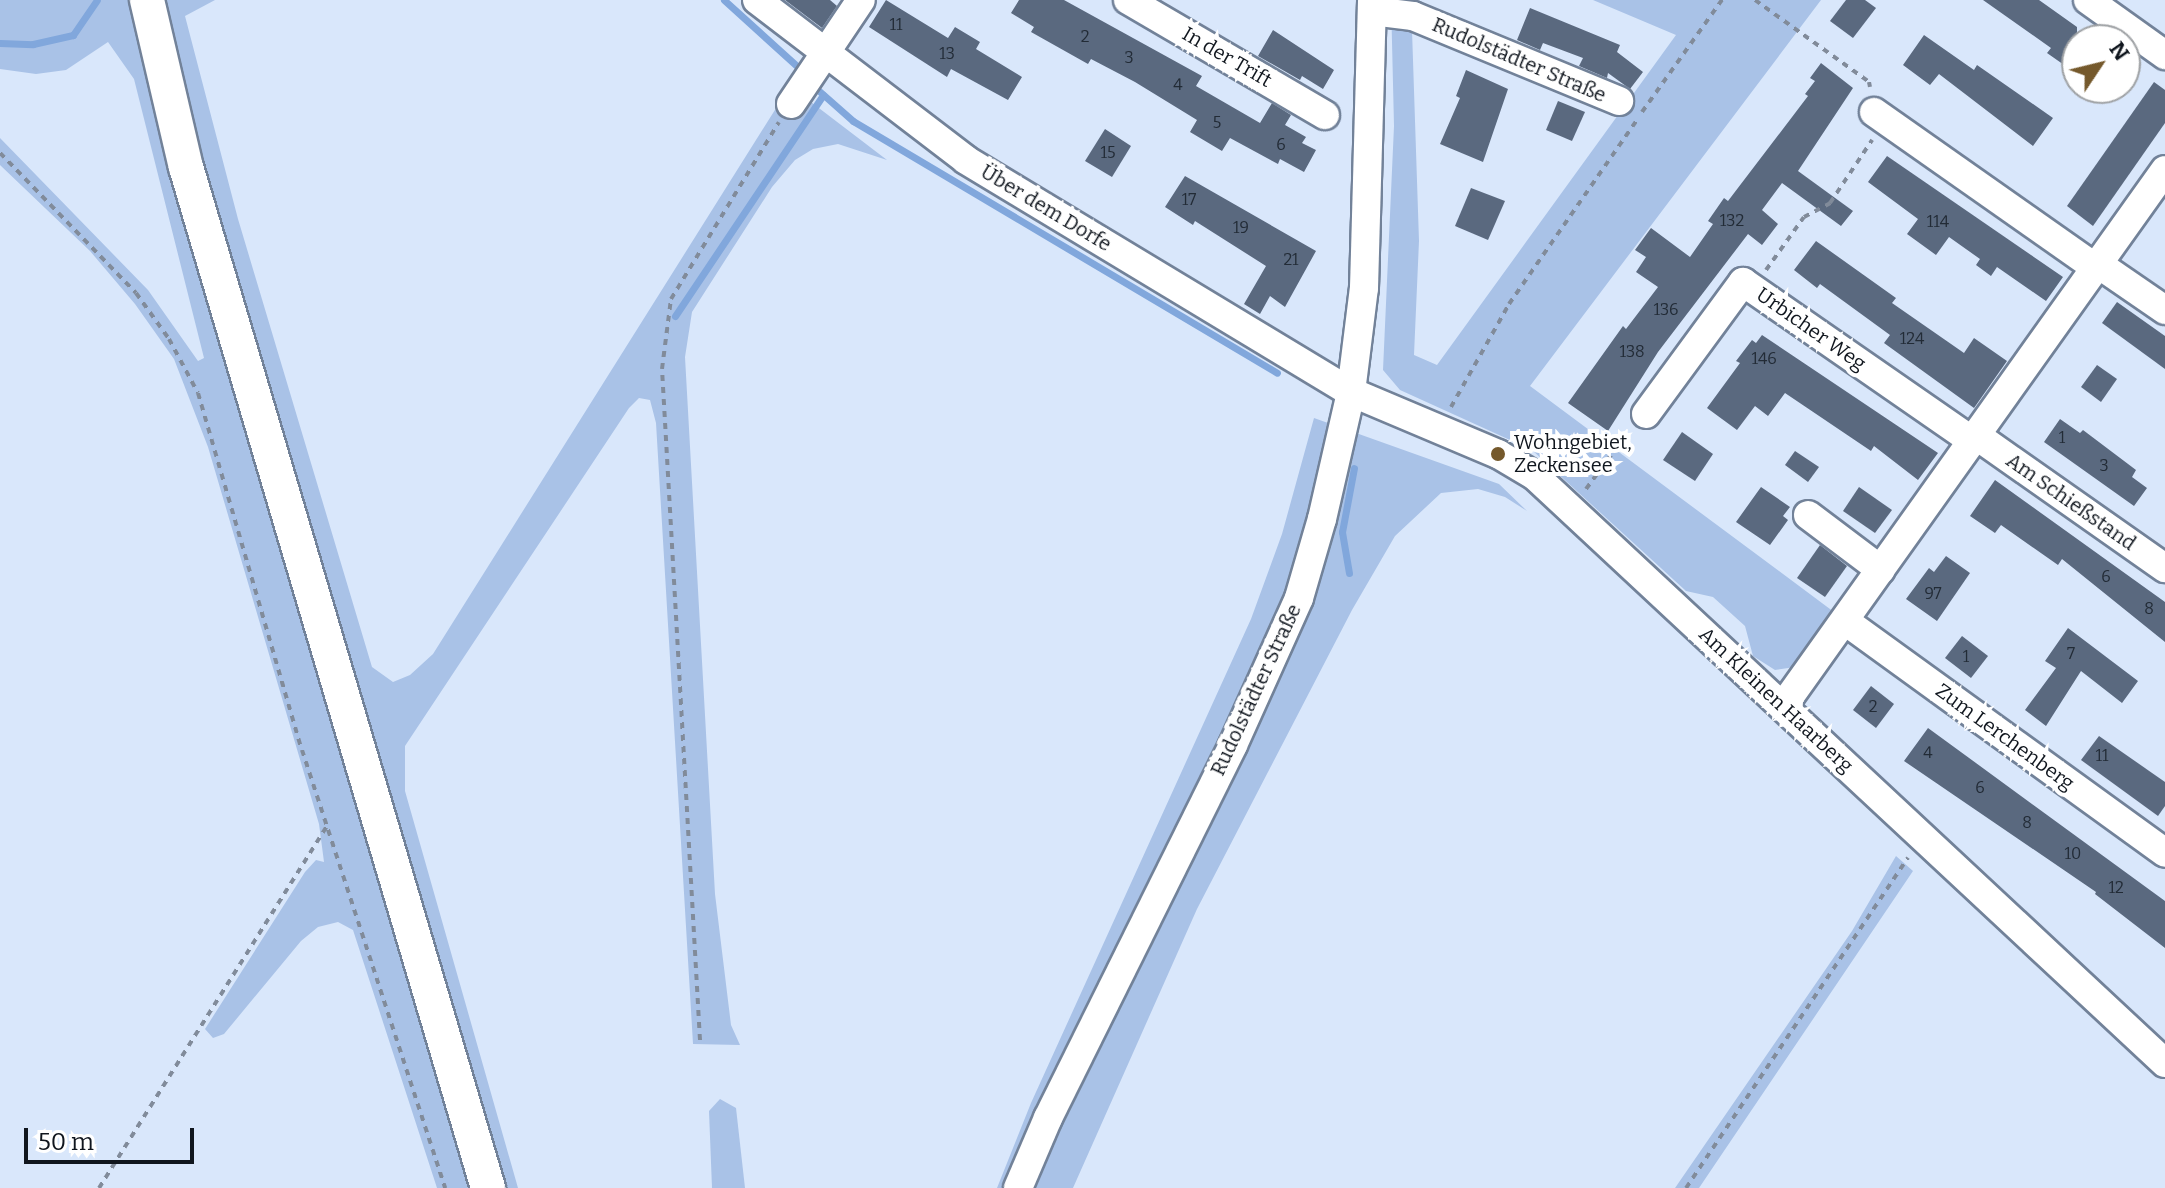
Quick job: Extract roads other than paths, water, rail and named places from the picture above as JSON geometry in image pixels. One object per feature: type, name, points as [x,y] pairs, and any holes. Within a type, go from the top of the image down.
[{"type":"main road","points":[[147,0],[186,167],[488,1188]]},
{"type":"street","name":"Über dem Dorfe","points":[[757,0],[966,160],[1351,392]]},
{"type":"street","points":[[791,104],[861,0]]},
{"type":"street","name":"In der Trift","points":[[1128,0],[1325,115]]},
{"type":"street","points":[[2088,0],[2165,55]]},
{"type":"street","name":"Rudolstädter Straße","points":[[1018,1188],[1048,1118],[1282,642],[1322,519],[1351,392],[1364,288],[1372,6],[1413,16],[1619,101]]},
{"type":"street","points":[[1880,116],[2165,310]]},
{"type":"street","points":[[1783,706],[2165,170]]},
{"type":"street","name":"Urbicher Weg","points":[[1646,414],[1748,285],[1975,439]]},
{"type":"street","name":"Am Kleinen Haarberg","points":[[1351,392],[1439,427],[1498,454],[1535,476],[2165,1063]]},
{"type":"street","name":"Am Schießstand","points":[[1975,439],[2165,568]]},
{"type":"street","points":[[1808,515],[1881,570]]},
{"type":"street","name":"Zum Lerchenberg","points":[[1845,621],[2165,853]]},
{"type":"waterway","points":[[0,43],[33,44],[73,35],[97,0]]},
{"type":"waterway","points":[[724,0],[800,69]]},
{"type":"waterway","points":[[818,90],[853,121],[1277,373]]},
{"type":"waterway","points":[[675,316],[823,95]]},
{"type":"waterway","points":[[1349,573],[1342,532],[1354,468]]},
{"type":"place","name":"Wohngebiet, Zeckensee","points":[[1498,454]]}]
